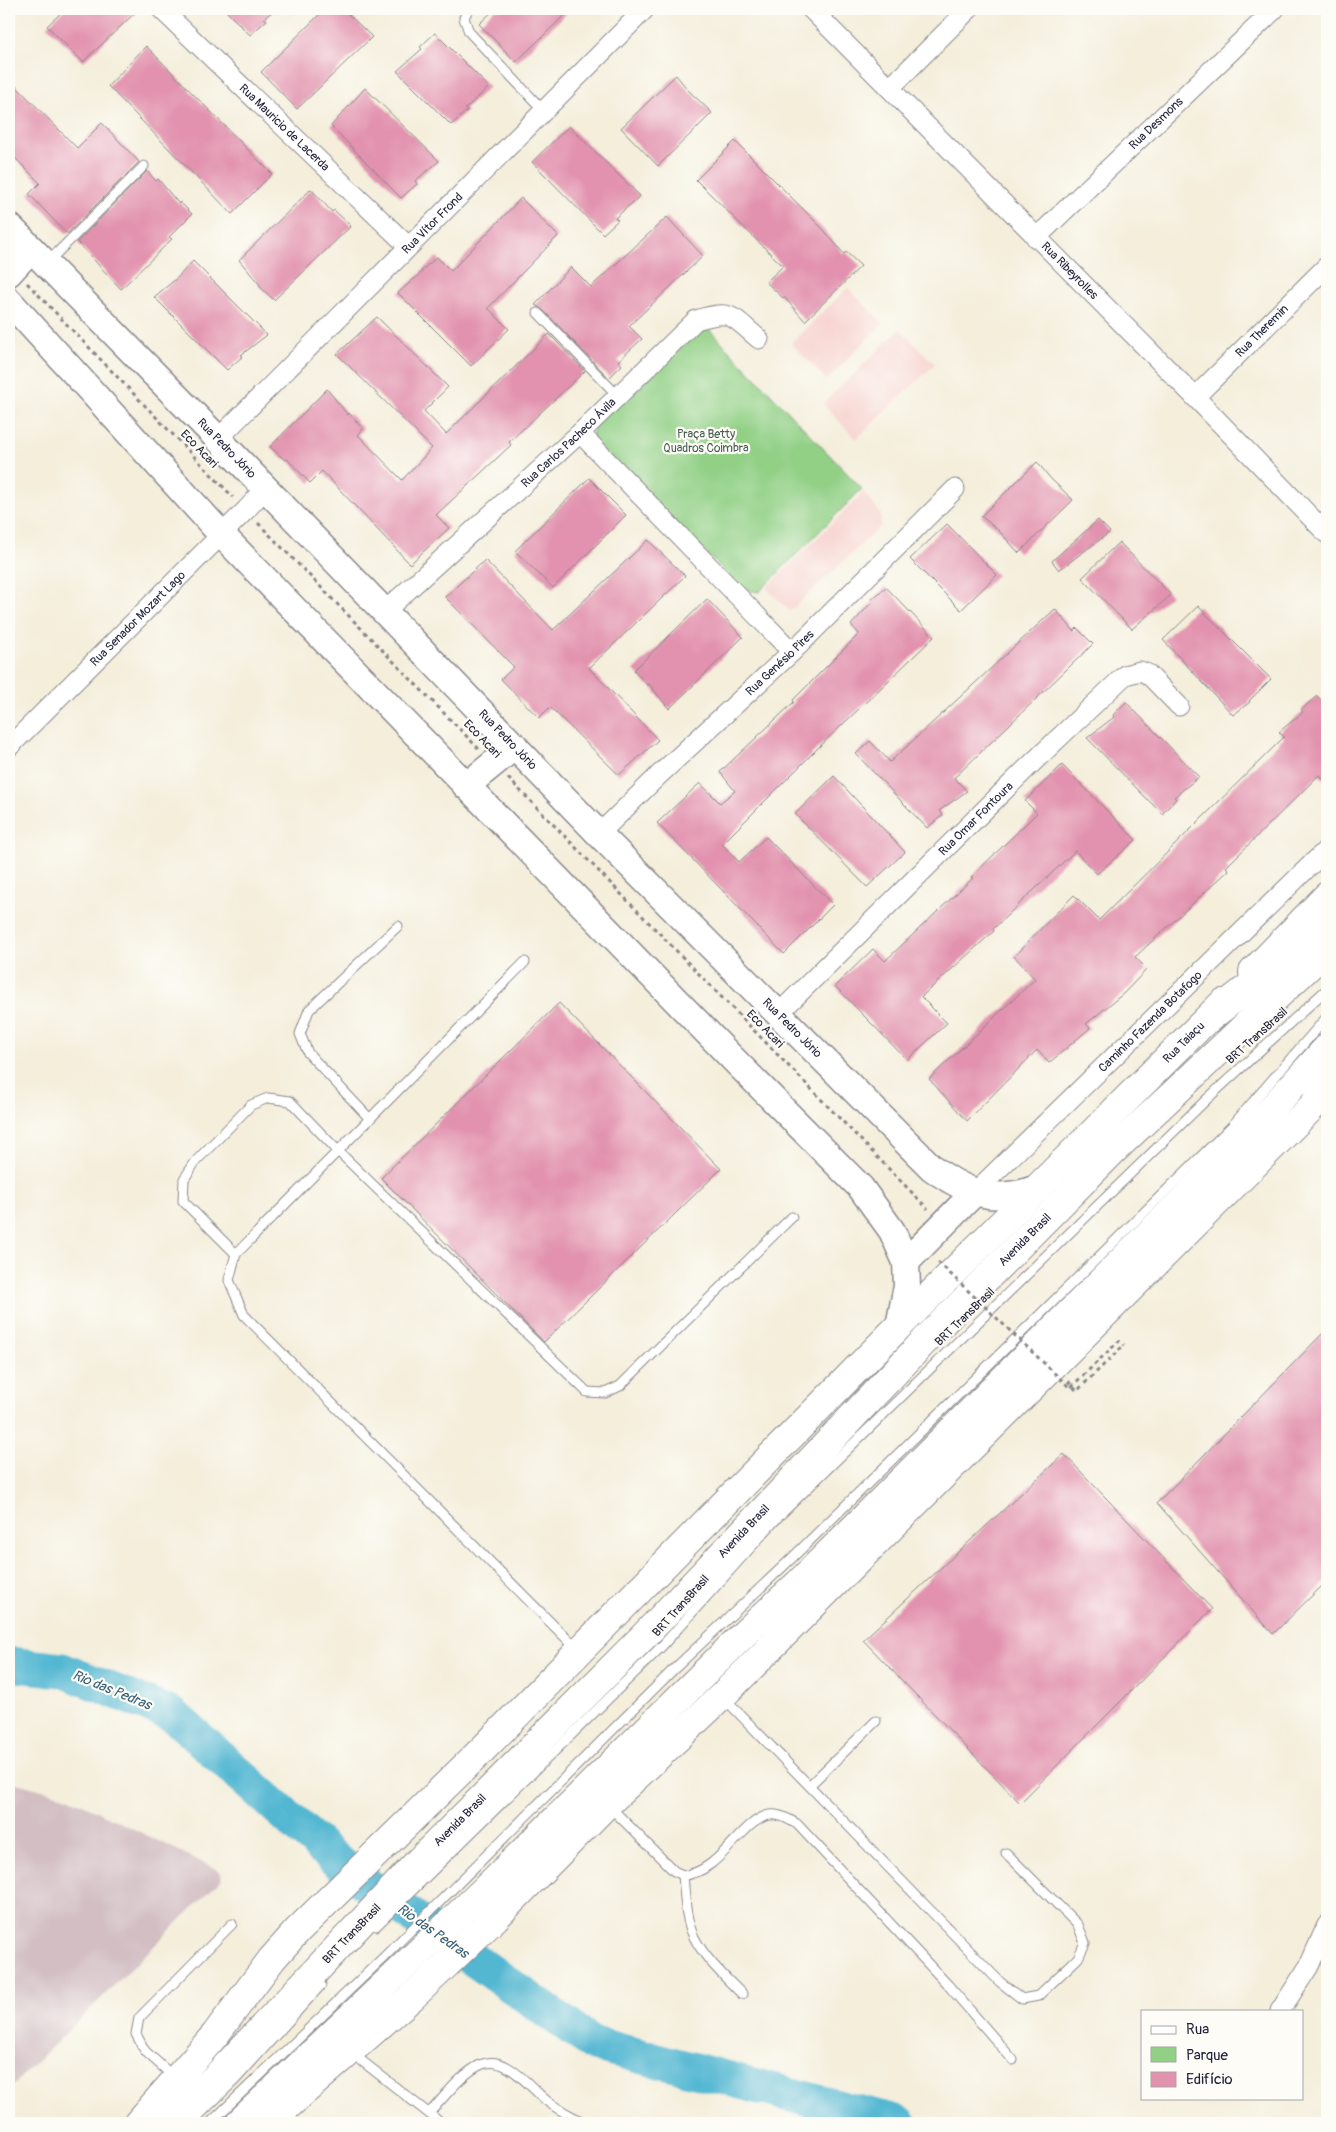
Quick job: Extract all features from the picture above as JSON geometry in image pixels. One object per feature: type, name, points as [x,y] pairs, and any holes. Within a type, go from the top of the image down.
[{"type":"main road","name":"Rua Pedro Jório","points":[[9,226],[218,438],[599,834],[932,1168],[950,1181],[974,1193],[998,1196],[1022,1194],[1038,1188]]},
{"type":"main road","points":[[11,271],[39,256]]},
{"type":"main road","points":[[9,301],[222,534],[466,786],[861,1188],[892,1231],[906,1262],[907,1286],[898,1326]]},
{"type":"main road","points":[[466,786],[515,746]]},
{"type":"main road","name":"Rua Taiaçu","points":[[1038,1188],[1207,1020],[1327,896]]},
{"type":"main road","points":[[1207,1020],[1327,925]]},
{"type":"main road","name":"Avenida Brasil","points":[[169,2123],[360,1934],[935,1330],[1117,1147],[1327,949]]},
{"type":"main road","points":[[239,2123],[388,1967],[479,1895],[744,1634],[799,1583],[1220,1162],[1327,1048]]},
{"type":"main road","points":[[268,2123],[411,1998],[495,1918],[607,1804],[722,1696],[1323,1094]]},
{"type":"main road","points":[[138,2123],[215,2035],[272,1960],[321,1907],[483,1749],[898,1326],[1038,1188]]},
{"type":"main road","points":[[906,1262],[974,1193]]},
{"type":"street","name":"Rua Mauricio de Lacerda","points":[[161,9],[408,246]]},
{"type":"street","name":"Rua Vítor Frond","points":[[218,438],[645,9]]},
{"type":"street","name":"Rua Ribeyrolles","points":[[811,9],[1036,238],[1195,396],[1327,534]]},
{"type":"street","points":[[890,88],[969,9]]},
{"type":"street","name":"Rua Desmons","points":[[1036,238],[1275,9]]},
{"type":"street","name":"Rua Theremin","points":[[1195,396],[1327,266]]},
{"type":"street","name":"Rua Carlos Pacheco Ávila","points":[[384,611],[580,433],[696,320],[718,313],[730,314],[759,338]]},
{"type":"street","points":[[580,433],[792,652]]},
{"type":"street","name":"Rua Senador Mozart Lago","points":[[9,747],[266,488]]},
{"type":"street","name":"Rua Genésio Pires","points":[[599,834],[659,775],[792,652],[955,489]]},
{"type":"street","name":"Rua Omar Fontoura","points":[[778,1014],[1026,768],[1125,675],[1140,670],[1148,674],[1179,706]]},
{"type":"street","name":"Caminho Fazenda Botafogo","points":[[974,1193],[1327,849]]},
{"type":"street","points":[[1281,2010],[1309,1966],[1327,1925]]},
{"type":"lane","points":[[468,9],[464,18],[469,32],[543,110]]},
{"type":"lane","points":[[39,256],[144,166]]},
{"type":"lane","points":[[538,313],[618,396]]},
{"type":"lane","points":[[370,1119],[308,1053],[300,1034],[309,1010],[398,926]]},
{"type":"lane","points":[[525,962],[236,1254],[229,1280],[244,1315],[579,1651]]},
{"type":"lane","name":"BRT TransBrasil","points":[[423,1868],[662,1646],[778,1517],[1200,1106],[1327,989]]},
{"type":"lane","points":[[210,2123],[388,1967],[450,1890],[673,1670],[792,1558],[1232,1126],[1327,1017]]},
{"type":"lane","points":[[236,1254],[183,1201],[184,1179],[196,1161],[251,1105],[268,1098],[290,1101],[338,1151],[587,1392],[605,1393],[620,1386],[792,1217]]},
{"type":"lane","points":[[722,1696],[1000,1982],[1022,1999],[1038,1996],[1078,1958],[1085,1943],[1078,1925],[1006,1853]]},
{"type":"lane","points":[[810,1785],[876,1721]]},
{"type":"lane","points":[[607,1804],[674,1871],[683,1876],[702,1871],[715,1862],[746,1829],[762,1817],[773,1814],[784,1816],[797,1824],[948,1985],[1014,2060]]},
{"type":"lane","points":[[683,1876],[685,1901],[694,1936],[704,1953],[742,1994]]},
{"type":"lane","points":[[177,2080],[145,2051],[136,2034],[139,2018],[232,1924]]},
{"type":"lane","name":"BRT TransBrasil","points":[[191,2123],[236,2079],[328,1977]]},
{"type":"lane","points":[[350,2051],[441,2123]]},
{"type":"lane","points":[[429,2113],[463,2078],[479,2065],[490,2062],[498,2063],[511,2069],[548,2102],[584,2123]]},
{"type":"path","name":"Eco Acari","points":[[11,271],[944,1225]]},
{"type":"path","points":[[938,1262],[1070,1388],[1119,1341],[1124,1345]]},
{"type":"shaded area","points":[[848,288],[883,323],[827,380],[791,343]]},
{"type":"shaded area","points":[[900,329],[935,364],[856,439],[823,404]]},
{"type":"shaded area","points":[[864,492],[880,513],[881,526],[790,611],[766,588]]},
{"type":"shaded area","points":[[9,1781],[68,1797],[220,1871],[222,1879],[9,2089]]},
{"type":"green space","name":"Praça Betty Quadros Coimbra","points":[[705,325],[862,489],[759,592],[742,589],[591,438],[596,424],[691,332]]},
{"type":"building","points":[[65,9],[139,9],[83,62],[47,26]]},
{"type":"building","points":[[224,9],[276,9],[264,18],[267,20],[250,35]]},
{"type":"building","points":[[325,9],[343,9],[372,37],[297,109],[261,72]]},
{"type":"building","points":[[495,9],[571,9],[516,62],[479,24]]},
{"type":"building","points":[[435,33],[489,87],[451,125],[397,71],[422,49],[420,47]]},
{"type":"building","points":[[146,46],[272,174],[232,214],[108,86]]},
{"type":"building","points":[[676,75],[688,90],[712,113],[658,166],[621,128]]},
{"type":"building","points":[[9,79],[77,148],[102,123],[139,162],[68,233],[29,194],[40,183],[9,152]]},
{"type":"building","points":[[365,88],[439,161],[415,181],[417,184],[401,198],[331,126]]},
{"type":"building","points":[[569,126],[640,196],[615,218],[618,220],[603,234],[532,162]]},
{"type":"building","points":[[735,141],[822,228],[844,254],[846,252],[861,266],[805,321],[784,297],[766,282],[783,266],[696,180]]},
{"type":"building","points":[[147,171],[156,181],[158,179],[179,204],[180,202],[192,214],[169,237],[172,239],[121,289],[77,242]]},
{"type":"building","points":[[311,189],[332,212],[334,210],[351,226],[274,300],[259,286],[239,260]]},
{"type":"building","points":[[521,198],[558,236],[488,308],[509,329],[471,366],[398,293],[437,257],[451,271]]},
{"type":"building","points":[[667,217],[703,256],[629,326],[642,339],[618,361],[622,365],[609,378],[542,309],[535,305],[571,267],[591,287]]},
{"type":"building","points":[[193,261],[267,335],[241,355],[243,356],[227,370],[154,297],[177,278]]},
{"type":"building","points":[[377,317],[448,387],[424,411],[446,434],[549,334],[585,371],[509,442],[511,445],[436,515],[449,528],[410,564],[322,471],[310,483],[287,459],[285,460],[270,447],[327,389],[348,415],[349,413],[363,429],[358,435],[402,480],[432,448],[337,354]]},
{"type":"building","points":[[1037,462],[1051,479],[1073,500],[1019,553],[999,531],[981,516]]},
{"type":"building","points":[[589,478],[626,515],[553,588],[515,551]]},
{"type":"building","points":[[1098,520],[1110,532],[1059,570],[1052,561]]},
{"type":"building","points":[[947,524],[997,575],[961,610],[910,559]]},
{"type":"building","points":[[648,540],[685,576],[589,668],[658,740],[619,775],[550,707],[539,718],[501,679],[514,667],[445,597],[485,560],[553,630]]},
{"type":"building","points":[[1119,542],[1171,595],[1132,629],[1082,578]]},
{"type":"building","points":[[886,587],[934,637],[817,749],[722,844],[739,862],[766,837],[833,905],[784,954],[657,823],[700,783],[720,803],[735,791],[720,772],[794,702],[793,700],[859,634],[851,625],[872,602],[871,600]]},
{"type":"building","points":[[707,599],[743,637],[669,709],[649,684],[647,685],[634,670]]},
{"type":"building","points":[[1198,606],[1271,679],[1250,702],[1233,715],[1163,640]]},
{"type":"building","points":[[1055,609],[1074,631],[1077,628],[1093,644],[954,778],[967,791],[939,811],[943,815],[927,828],[856,754],[870,741],[890,762]]},
{"type":"building","points":[[1317,696],[1327,706],[1327,783],[1319,775],[1226,867],[1229,870],[1135,957],[1147,969],[1124,993],[1086,1024],[1090,1028],[1049,1063],[1037,1050],[967,1121],[929,1079],[1035,979],[1014,956],[1074,895],[1099,920],[1284,737],[1279,732],[1303,712],[1301,710]]},
{"type":"building","points":[[1126,702],[1199,777],[1174,797],[1176,799],[1162,814],[1087,738],[1114,717],[1113,715]]},
{"type":"building","points":[[1062,765],[1136,840],[1097,874],[1075,851],[993,929],[994,931],[921,997],[947,1023],[907,1060],[835,986],[873,949],[885,961],[973,878],[971,877],[1037,813],[1025,801]]},
{"type":"building","points":[[834,776],[905,852],[867,887],[795,814]]},
{"type":"building","points":[[559,1003],[721,1169],[544,1342],[381,1178]]},
{"type":"building","points":[[1327,1329],[1327,1581],[1273,1634],[1157,1503]]},
{"type":"building","points":[[1064,1454],[1212,1609],[1020,1803],[863,1640]]},
{"type":"waterway","name":"Rio das Pedras","points":[[9,1664],[62,1670],[173,1715],[348,1871],[594,2044],[899,2123]]}]
